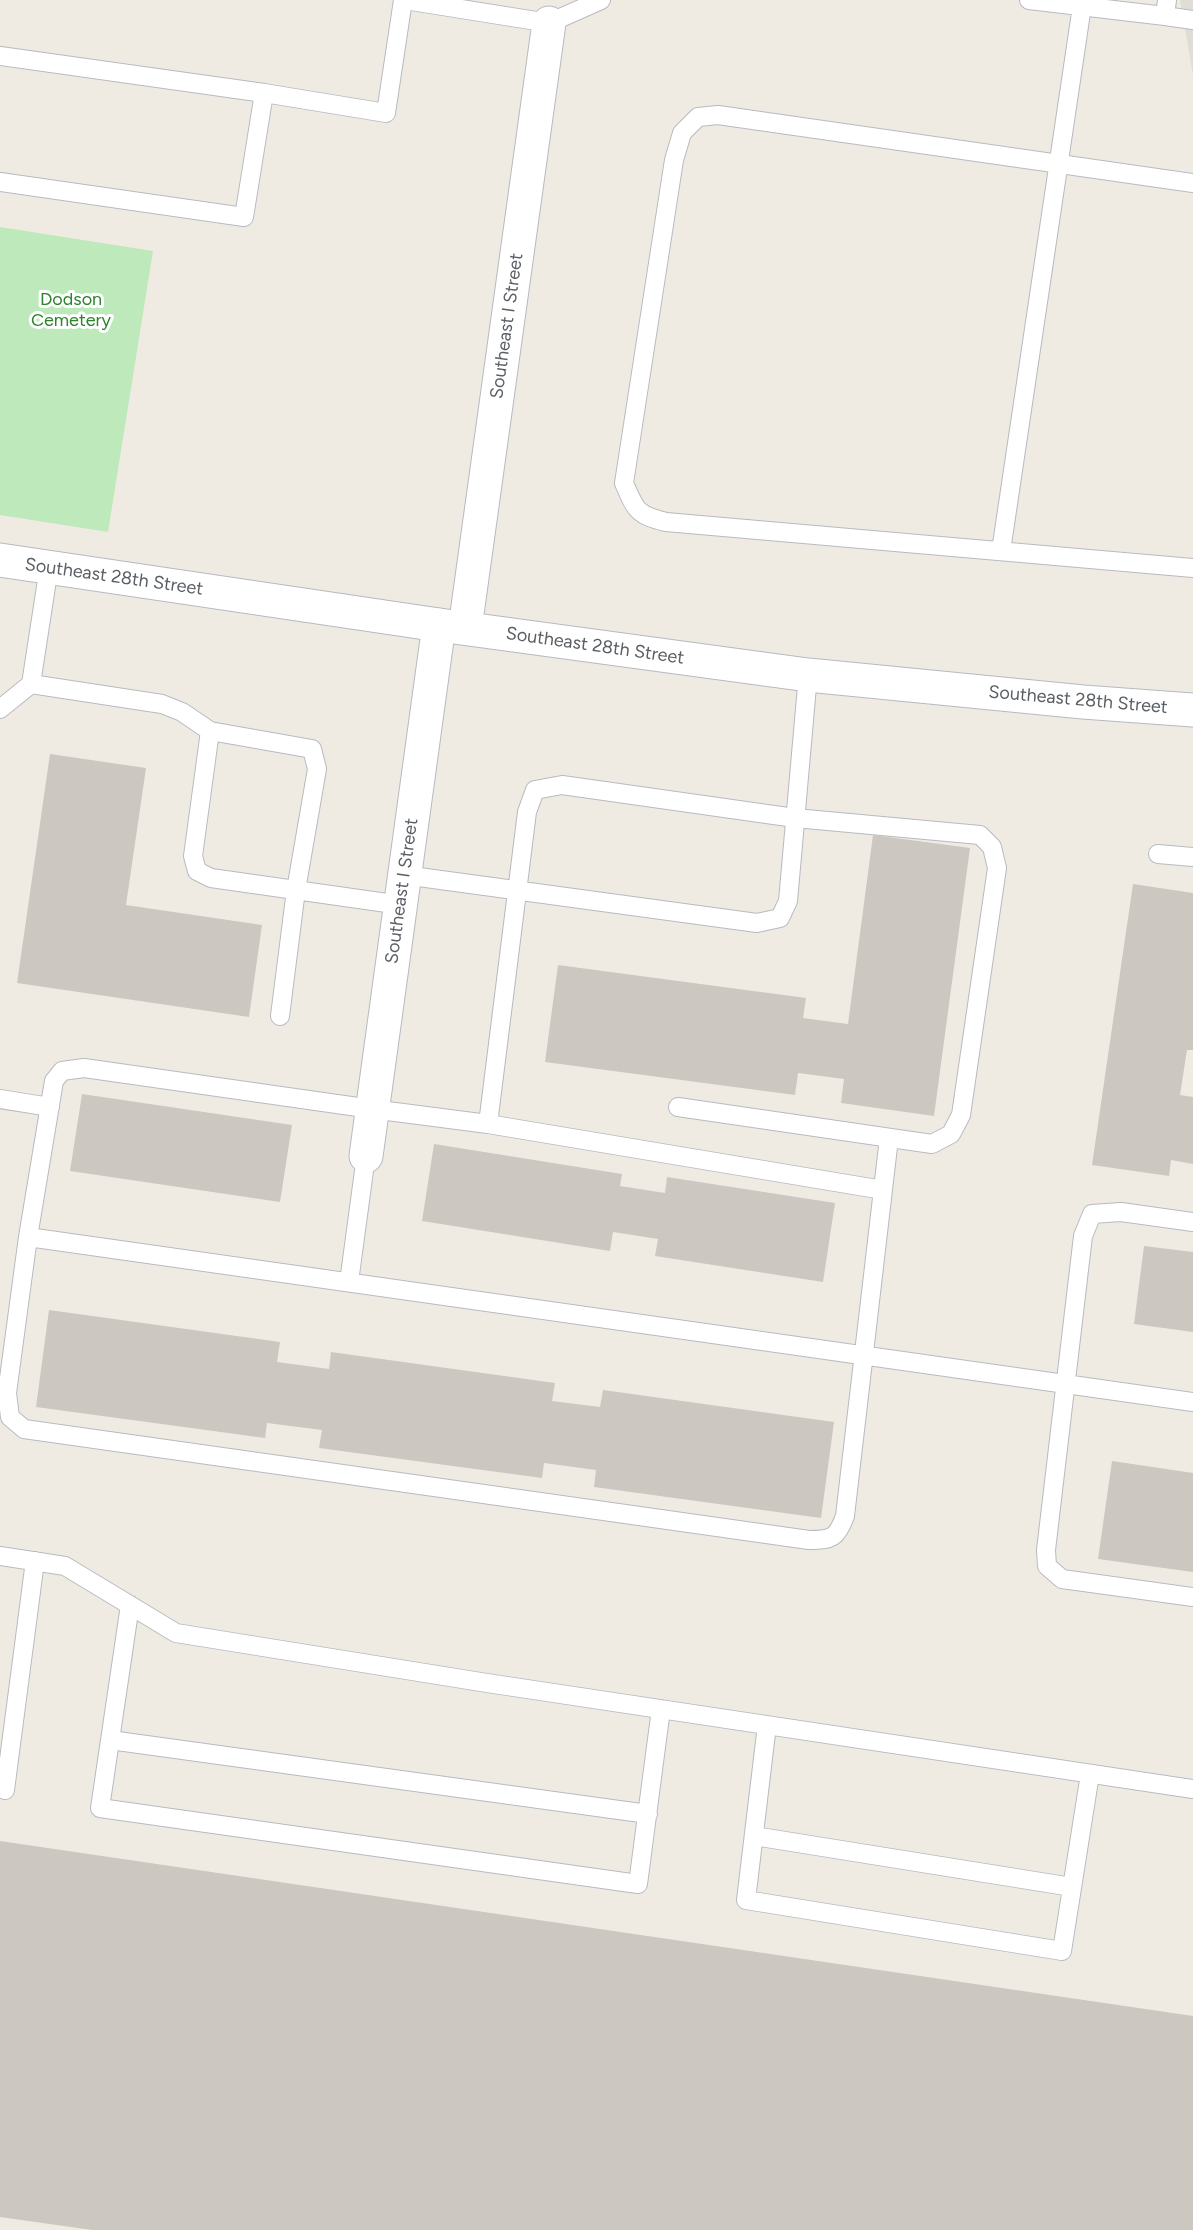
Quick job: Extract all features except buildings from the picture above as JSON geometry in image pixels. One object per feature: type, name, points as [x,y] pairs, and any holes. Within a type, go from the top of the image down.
[{"type":"main road","name":"Southeast I Street","points":[[366,1156],[402,890],[452,626],[549,23]]},
{"type":"main road","name":"Southeast 28th Street","points":[[0,560],[808,675],[1072,701],[1193,710]]},
{"type":"lane","points":[[0,56],[264,93],[386,113],[404,0],[549,23],[602,0]]},
{"type":"lane","points":[[1029,0],[1082,6],[1166,8],[1193,20]]},
{"type":"lane","points":[[1001,551],[1082,6]]},
{"type":"lane","points":[[0,182],[244,217],[264,93]]},
{"type":"lane","points":[[1193,183],[718,115],[698,117],[682,133],[674,160],[624,483],[632,502],[644,517],[666,522],[1193,567]]},
{"type":"lane","points":[[0,709],[31,684],[49,567]]},
{"type":"lane","points":[[210,731],[193,856],[197,870],[212,878],[296,890],[518,890],[757,923],[780,918],[788,901],[808,675]]},
{"type":"lane","points":[[31,684],[162,704],[182,712],[210,731],[312,749],[317,769],[296,890],[280,1016]]},
{"type":"lane","points":[[488,1124],[527,812],[535,790],[562,785],[795,818],[980,835],[992,847],[997,868],[961,1115],[951,1134],[932,1144],[678,1107]]},
{"type":"lane","points":[[1158,854],[1193,857]]},
{"type":"lane","points":[[883,1190],[488,1124],[372,1110],[84,1068],[62,1071],[54,1081],[28,1237],[8,1393],[10,1418],[24,1429],[809,1540],[828,1540],[840,1532],[845,1516],[864,1355],[889,1138]]},
{"type":"lane","points":[[0,1099],[50,1107]]},
{"type":"lane","points":[[349,1282],[366,1156]]},
{"type":"lane","points":[[1193,1222],[1120,1212],[1092,1214],[1083,1236],[1046,1550],[1047,1566],[1062,1579],[1193,1597]]},
{"type":"lane","points":[[28,1237],[1193,1402]]},
{"type":"lane","points":[[0,1556],[65,1566],[176,1634],[1193,1789]]},
{"type":"lane","points":[[5,1790],[35,1561]]},
{"type":"lane","points":[[130,1605],[100,1808],[639,1884],[661,1709]]},
{"type":"lane","points":[[767,1725],[746,1900],[1062,1951],[1090,1774]]},
{"type":"lane","points":[[110,1740],[648,1814]]},
{"type":"lane","points":[[754,1836],[1072,1887]]},
{"type":"shaded area","points":[[1180,0],[1193,0],[1193,75]]},
{"type":"green space","name":"Dodson Cemetery","points":[[0,227],[153,251],[108,532],[0,515]]}]
